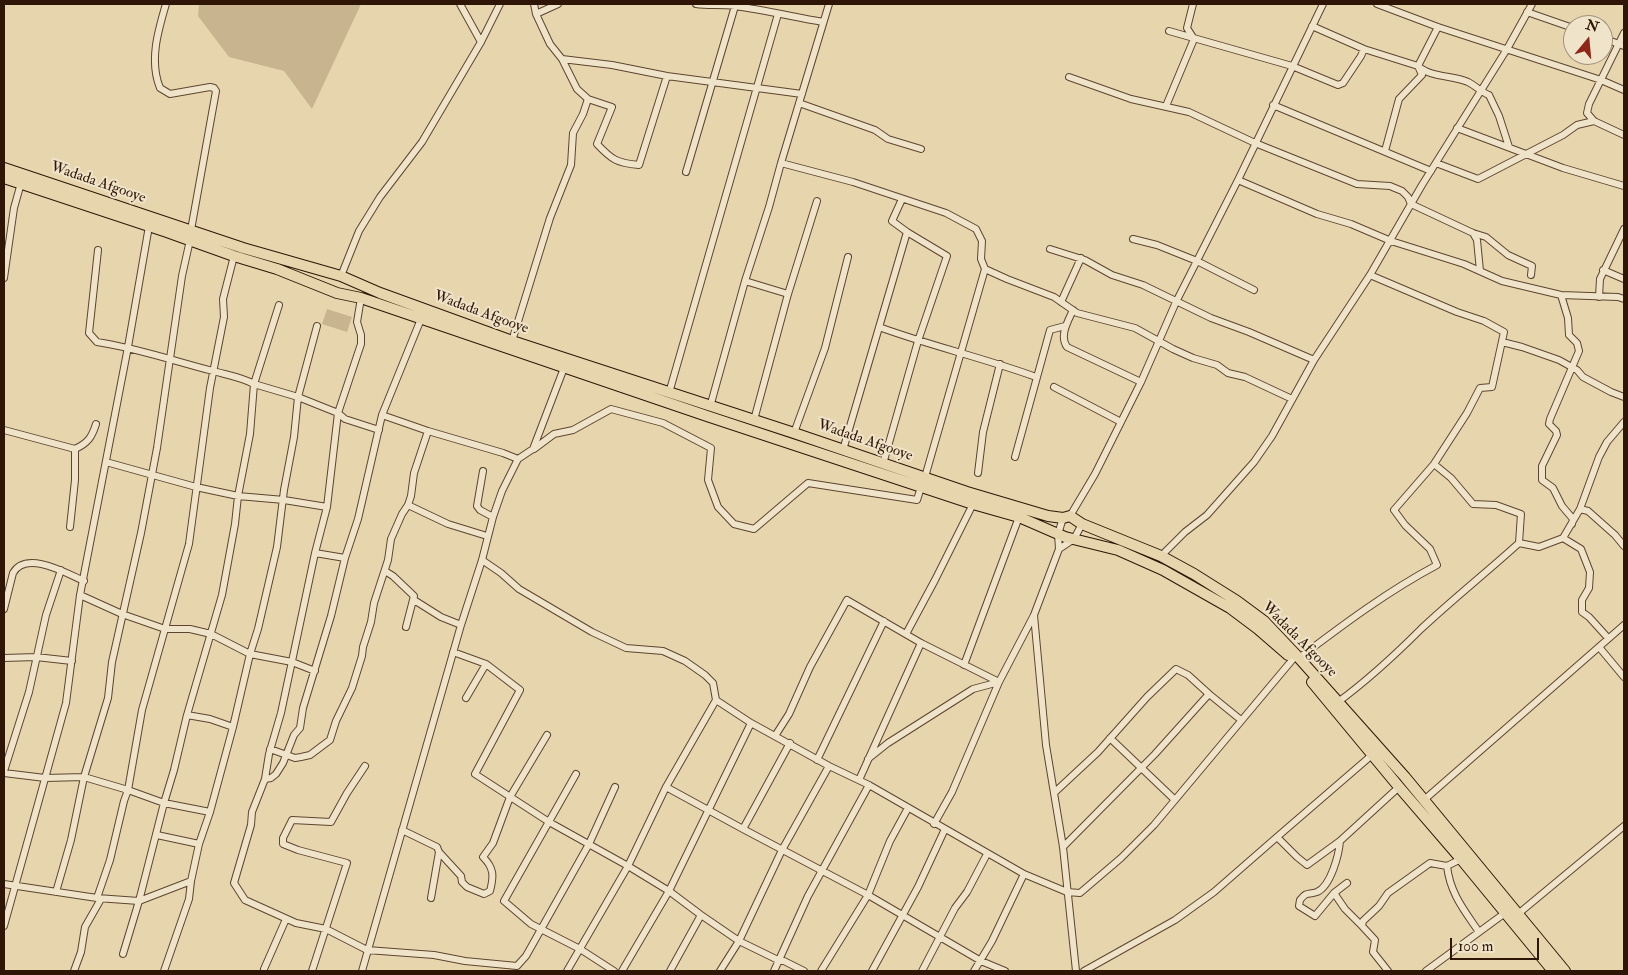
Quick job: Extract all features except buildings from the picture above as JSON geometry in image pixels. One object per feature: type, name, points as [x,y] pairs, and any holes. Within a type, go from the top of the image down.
[{"type":"highway","name":"Wadada Afgooye","points":[[4,168],[190,235],[234,256],[277,269],[328,290],[361,298],[564,368],[923,482],[1023,510],[1048,516],[1066,517],[1161,556],[1237,601],[1264,621],[1296,658],[1399,788],[1461,859],[1553,971]]},
{"type":"highway","name":"Wadada Afgooye","points":[[4,178],[149,226],[244,248],[340,276],[380,293],[512,341],[883,464],[973,504],[1020,517],[1058,534],[1118,550],[1162,570],[1230,608],[1296,658],[1338,702],[1424,800],[1565,971]]},
{"type":"highway","points":[[328,290],[329,280],[340,276],[346,287],[342,294]]},
{"type":"street","points":[[56,892],[71,840],[84,777],[108,698],[112,662],[141,533],[157,448],[185,259],[216,91],[210,87],[170,94],[160,88],[154,64],[160,24],[166,4]]},
{"type":"street","points":[[460,4],[482,42]]},
{"type":"street","points":[[340,276],[359,231],[396,175],[422,142],[482,42],[500,4]]},
{"type":"street","points":[[534,4],[536,14],[550,44],[562,59],[577,89],[588,98],[612,107],[597,144],[610,158],[626,164],[639,165],[667,76]]},
{"type":"street","points":[[536,14],[558,4]]},
{"type":"street","points":[[696,4],[735,6],[823,22]]},
{"type":"street","points":[[710,407],[745,281],[769,208],[828,4]]},
{"type":"street","points":[[1192,4],[1187,28],[1194,39]]},
{"type":"street","points":[[934,824],[952,792],[999,682],[1034,615],[1059,549],[1058,534],[1066,517],[1094,474],[1121,422],[1160,341],[1176,302],[1238,180],[1323,4]]},
{"type":"street","points":[[1377,4],[1438,27],[1601,80],[1624,90]]},
{"type":"street","points":[[1161,556],[1185,532],[1207,515],[1254,462],[1272,436],[1314,360],[1391,241],[1411,204],[1479,91],[1507,49],[1532,4]]},
{"type":"street","points":[[686,172],[735,6]]},
{"type":"street","points":[[1527,12],[1563,25]]},
{"type":"street","points":[[669,393],[728,182],[778,14]]},
{"type":"street","points":[[1312,26],[1364,48],[1418,66],[1424,71],[1468,82],[1479,91],[1489,95],[1510,147]]},
{"type":"street","points":[[1418,66],[1438,27]]},
{"type":"street","points":[[1168,31],[1292,66],[1338,84],[1343,83],[1361,56],[1364,48]]},
{"type":"street","points":[[1624,33],[1622,45],[1601,80],[1587,113],[1594,121],[1624,135]]},
{"type":"street","points":[[1166,106],[1194,39]]},
{"type":"street","points":[[562,59],[612,64],[667,76],[802,94]]},
{"type":"street","points":[[1385,151],[1399,99],[1422,75],[1418,66]]},
{"type":"street","points":[[1069,77],[1131,100],[1189,112],[1255,143],[1357,184],[1390,186],[1402,191],[1411,204],[1486,238],[1508,256],[1532,266],[1531,275]]},
{"type":"street","points":[[512,341],[550,218],[571,165],[573,132],[583,114],[588,98]]},
{"type":"street","points":[[799,103],[875,130],[888,139],[921,149]]},
{"type":"street","points":[[1273,105],[1431,171]]},
{"type":"street","points":[[1436,163],[1478,179],[1563,135],[1577,125],[1594,121]]},
{"type":"street","points":[[1457,128],[1563,168],[1624,186]]},
{"type":"street","points":[[362,971],[453,652],[482,560],[487,536],[502,491],[518,459],[554,434],[573,430],[612,409],[663,423],[711,448],[708,480],[718,507],[734,524],[754,529],[808,483],[917,500],[985,269],[981,259],[982,241],[976,229],[946,213],[853,182],[781,163]]},
{"type":"street","points":[[1238,180],[1317,214],[1352,224],[1391,241],[1480,270],[1502,280],[1561,295],[1618,297],[1624,299]]},
{"type":"street","points":[[4,278],[14,208],[21,183]]},
{"type":"street","points":[[883,464],[918,341],[947,256],[892,221],[902,199]]},
{"type":"street","points":[[754,420],[788,294],[817,201]]},
{"type":"street","points":[[4,926],[64,711],[80,595],[128,347],[149,226]]},
{"type":"street","points":[[1600,297],[1600,279],[1603,270],[1624,229]]},
{"type":"street","points":[[843,450],[907,232]]},
{"type":"street","points":[[1473,233],[1477,240],[1480,270]]},
{"type":"street","points":[[1133,239],[1158,245],[1197,261],[1254,290]]},
{"type":"street","points":[[1050,249],[1081,258],[1118,277],[1143,285],[1211,318],[1269,340],[1314,360]]},
{"type":"street","points":[[98,250],[89,333],[97,342],[128,347],[169,360],[235,376],[254,384],[298,397],[338,413],[345,419],[379,430]]},
{"type":"street","points":[[74,971],[81,952],[85,927],[99,898],[110,860],[128,790],[142,710],[189,544],[196,487],[224,318],[223,299],[234,256]]},
{"type":"street","points":[[794,433],[825,348],[848,257]]},
{"type":"street","points":[[1061,302],[1081,258]]},
{"type":"street","points":[[985,269],[1054,297],[1085,316],[1135,328],[1173,349],[1193,358],[1217,365],[1228,373],[1245,378],[1292,399]]},
{"type":"street","points":[[1603,270],[1624,279]]},
{"type":"street","points":[[716,700],[817,760],[869,785],[1024,874],[1068,892],[1080,893],[1121,858],[1154,825],[1241,720],[1296,658],[1377,600],[1437,565],[1430,549],[1405,525],[1394,510],[1434,464],[1467,413],[1480,388],[1492,388],[1504,332],[1484,321],[1457,312],[1370,275]]},
{"type":"street","points":[[745,281],[788,294]]},
{"type":"street","points":[[1561,295],[1568,318],[1569,335],[1580,351],[1550,420],[1550,424],[1557,435],[1544,460],[1542,480],[1553,488],[1562,506],[1573,519],[1572,525]]},
{"type":"street","points":[[361,298],[357,322],[361,344],[338,413],[327,507],[315,553],[282,713],[270,749],[265,779],[252,812],[251,825],[234,883],[245,900],[296,923],[326,929],[367,950],[434,955],[466,961],[517,966],[526,956],[589,844],[615,787]]},
{"type":"street","points":[[123,954],[140,901],[187,715],[222,595],[230,558],[238,496],[250,434],[254,384],[278,305]]},
{"type":"street","points":[[1073,310],[1065,326],[1065,344],[1141,382]]},
{"type":"street","points":[[265,779],[271,778],[276,774],[294,735],[300,728],[345,558],[358,520],[382,415],[421,318]]},
{"type":"street","points":[[164,971],[189,899],[199,844],[210,812],[256,636],[277,547],[284,490],[294,437],[298,397],[317,326]]},
{"type":"street","points":[[1014,457],[1050,330],[1065,326]]},
{"type":"street","points":[[879,327],[918,341],[960,351],[1036,377]]},
{"type":"street","points":[[1502,342],[1559,360],[1573,367],[1583,377],[1624,398]]},
{"type":"street","points":[[978,473],[983,432],[1000,364]]},
{"type":"street","points":[[532,450],[564,368]]},
{"type":"street","points":[[1054,387],[1121,422]]},
{"type":"street","points":[[382,415],[428,432],[503,452],[518,459]]},
{"type":"street","points":[[1519,543],[1539,548],[1563,538],[1580,509],[1599,457],[1607,442],[1624,422]]},
{"type":"street","points":[[4,430],[75,449],[85,444],[92,436],[96,424]]},
{"type":"street","points":[[270,749],[295,758],[310,755],[330,740],[360,664],[391,539],[412,496],[414,473],[428,432]]},
{"type":"street","points":[[70,527],[75,480],[75,449]]},
{"type":"street","points":[[106,462],[196,487],[238,496],[284,500],[327,507]]},
{"type":"street","points":[[1338,702],[1370,678],[1421,629],[1519,543],[1521,514],[1496,505],[1473,504],[1451,478],[1434,464]]},
{"type":"street","points":[[483,471],[477,506],[480,510],[493,517]]},
{"type":"street","points":[[906,634],[973,504]]},
{"type":"street","points":[[408,505],[448,524],[487,536]]},
{"type":"street","points":[[1580,509],[1588,511],[1615,535],[1624,546]]},
{"type":"street","points":[[964,665],[1020,517]]},
{"type":"street","points":[[1059,549],[1074,539],[1082,524]]},
{"type":"street","points":[[1563,538],[1581,549],[1590,572],[1589,588],[1582,600],[1582,612],[1608,638]]},
{"type":"street","points":[[315,553],[345,558]]},
{"type":"street","points":[[482,560],[501,572],[519,589],[600,636],[626,648],[662,652],[685,661],[706,675],[713,683],[716,700],[666,787],[628,866],[567,971]]},
{"type":"street","points":[[4,609],[13,574],[20,566],[32,562],[61,570],[84,581]]},
{"type":"street","points":[[61,570],[46,615],[28,692],[4,772],[45,778],[84,777],[164,803],[210,812]]},
{"type":"street","points":[[384,571],[393,576],[414,596],[406,627]]},
{"type":"street","points":[[80,595],[122,614],[165,629],[190,629],[211,634],[250,654],[292,662],[315,671]]},
{"type":"street","points":[[414,600],[441,617],[461,625]]},
{"type":"street","points":[[775,736],[789,714],[810,667],[847,600],[921,643],[999,682]]},
{"type":"street","points":[[1034,615],[1046,745],[1063,847],[1076,971]]},
{"type":"street","points":[[817,760],[884,621]]},
{"type":"street","points":[[1424,800],[1624,625]]},
{"type":"street","points":[[859,780],[921,643]]},
{"type":"street","points":[[1599,647],[1624,677]]},
{"type":"street","points":[[453,652],[486,664],[520,690],[475,774],[549,822],[669,891],[739,941],[804,971]]},
{"type":"street","points":[[4,658],[72,661]]},
{"type":"street","points":[[466,698],[486,664]]},
{"type":"street","points":[[1054,792],[1098,752],[1147,696],[1176,669],[1188,675],[1241,720]]},
{"type":"street","points":[[868,759],[888,743],[973,689],[999,682]]},
{"type":"street","points":[[1063,847],[1141,768],[1209,694]]},
{"type":"street","points":[[187,715],[210,719],[233,728]]},
{"type":"street","points":[[622,971],[669,891],[751,722]]},
{"type":"street","points":[[402,830],[437,847],[467,887],[484,894],[490,891],[493,868],[483,857],[492,843],[510,797],[547,735]]},
{"type":"street","points":[[1110,738],[1174,799]]},
{"type":"street","points":[[743,829],[790,743]]},
{"type":"street","points":[[1084,971],[1175,920],[1214,892],[1372,755]]},
{"type":"street","points":[[312,971],[347,862],[298,850],[283,844],[283,838],[292,820],[331,822],[347,792],[366,766]]},
{"type":"street","points":[[720,971],[739,941],[782,850],[829,766]]},
{"type":"street","points":[[576,774],[504,901],[531,924],[580,949],[614,971]]},
{"type":"street","points":[[774,971],[821,870],[869,785]]},
{"type":"street","points":[[666,787],[903,914],[981,961],[1005,971]]},
{"type":"street","points":[[1277,837],[1308,866],[1340,841],[1399,788]]},
{"type":"street","points":[[821,971],[868,895],[890,840],[908,808]]},
{"type":"street","points":[[1518,914],[1624,826]]},
{"type":"street","points":[[872,971],[918,887],[945,829]]},
{"type":"street","points":[[156,835],[199,844]]},
{"type":"street","points":[[1340,841],[1337,860],[1327,881],[1320,890],[1306,894],[1300,900],[1300,906],[1315,916],[1334,894],[1347,883]]},
{"type":"street","points":[[431,898],[439,852]]},
{"type":"street","points":[[922,971],[955,908],[967,892],[987,854]]},
{"type":"street","points":[[1362,926],[1363,921],[1388,893],[1400,883],[1430,863],[1447,866],[1461,859]]},
{"type":"street","points":[[1447,866],[1453,892],[1478,932]]},
{"type":"street","points":[[974,971],[981,961],[1024,874]]},
{"type":"street","points":[[4,884],[99,898],[140,901],[191,881]]},
{"type":"street","points":[[1334,894],[1345,909],[1375,940],[1373,952],[1388,971]]},
{"type":"street","points":[[1426,971],[1505,913]]},
{"type":"street","points":[[670,971],[701,915]]},
{"type":"street","points":[[264,969],[286,918]]},
{"type":"shaded area","points":[[199,4],[361,4],[312,109],[284,71],[229,57],[198,16]]},
{"type":"shaded area","points":[[327,309],[352,317],[347,332],[322,324]]}]
